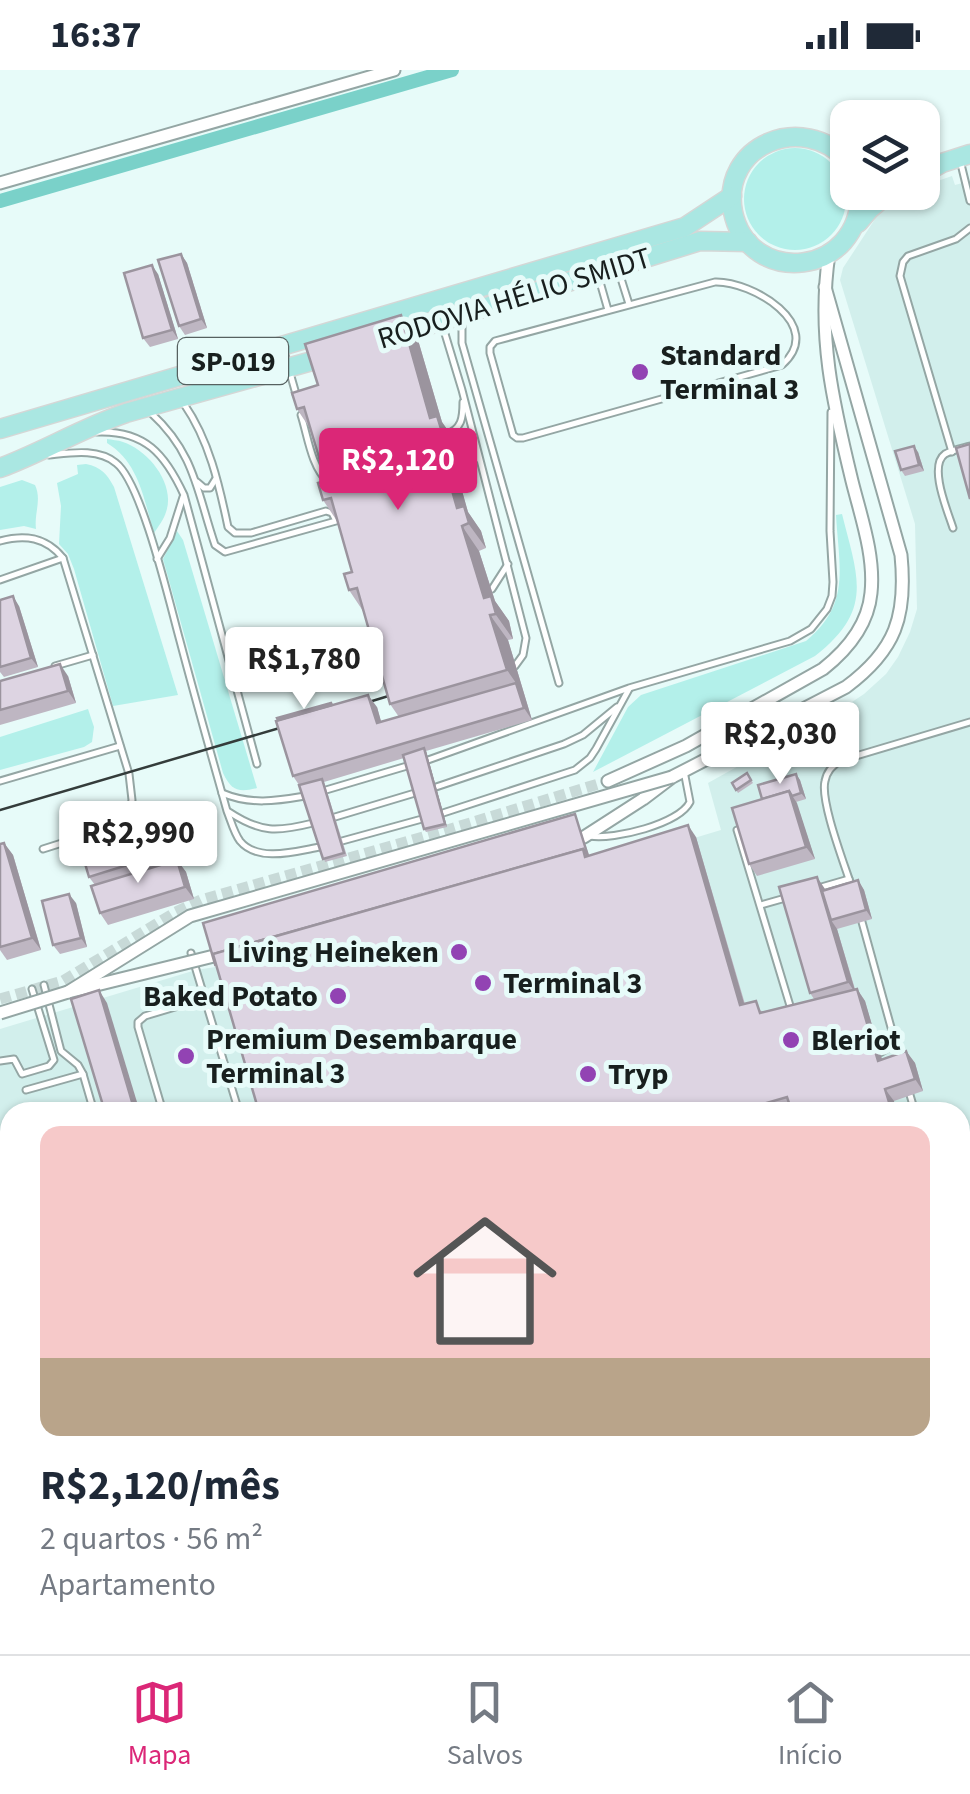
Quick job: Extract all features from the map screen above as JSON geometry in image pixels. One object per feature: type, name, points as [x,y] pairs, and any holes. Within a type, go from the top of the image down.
[{"type":"main road","points":[[830,146],[801,136],[781,137],[762,145],[747,158],[736,176],[732,196],[739,228],[748,242],[772,258],[801,263],[829,254],[844,243],[868,210]]},
{"type":"main road","name":"RODOVIA HÉLIO SMIDT","points":[[0,429],[685,226],[732,196]]},
{"type":"main road","points":[[854,227],[860,210]]},
{"type":"main road","name":"RODOVIA HÉLIO SMIDT","points":[[374,342],[700,241],[748,242]]},
{"type":"main road","name":"RODOVIA HÉLIO SMIDT","points":[[0,468],[100,422],[340,352]]},
{"type":"street","points":[[0,183],[394,70]]},
{"type":"street","points":[[608,781],[686,746],[823,669],[842,653],[866,615],[872,574],[832,394],[824,322],[829,254]]},
{"type":"street","points":[[585,837],[678,774],[846,688],[876,660],[896,630],[904,597],[901,555],[825,286]]},
{"type":"street","points":[[68,992],[190,916],[678,774]]},
{"type":"street","points":[[0,1013],[214,956]]},
{"type":"lane","points":[[957,158],[970,201]]},
{"type":"lane","points":[[952,452],[900,276],[908,256],[956,239],[970,228]]},
{"type":"lane","points":[[618,266],[629,304]]},
{"type":"lane","points":[[597,272],[608,310]]},
{"type":"lane","points":[[728,282],[774,303],[795,328],[798,340],[791,357],[782,365],[523,438],[515,437],[490,353],[492,343],[608,310],[704,284],[728,282]]},
{"type":"lane","points":[[435,301],[526,638],[523,655],[515,666]]},
{"type":"lane","points":[[462,315],[462,343],[560,683]]},
{"type":"lane","points":[[282,347],[315,464],[322,478],[338,490]]},
{"type":"lane","points":[[445,435],[460,426],[462,390]]},
{"type":"lane","points":[[428,760],[630,688],[790,641],[811,629],[827,608],[833,582],[832,394]]},
{"type":"lane","points":[[146,407],[185,453],[215,545],[226,552],[336,521],[326,511],[235,534],[228,527],[202,436],[180,398]]},
{"type":"lane","points":[[70,436],[116,432],[149,444],[165,459],[184,494],[257,764]]},
{"type":"lane","points":[[952,528],[938,466],[942,456],[970,446]]},
{"type":"lane","points":[[31,456],[102,456],[116,463],[128,477],[157,560],[226,811],[238,839],[260,852],[320,847]]},
{"type":"lane","points":[[460,482],[479,456]]},
{"type":"lane","points":[[196,480],[210,488],[216,475]]},
{"type":"lane","points":[[157,560],[177,522],[184,494]]},
{"type":"lane","points":[[0,540],[29,537],[54,547],[63,558],[132,788],[128,823]]},
{"type":"lane","points":[[0,580],[63,558]]},
{"type":"lane","points":[[492,590],[508,564]]},
{"type":"lane","points":[[55,666],[93,655]]},
{"type":"lane","points":[[443,813],[575,770],[590,758],[630,688]]},
{"type":"lane","points":[[436,787],[564,744],[583,735],[620,705]]},
{"type":"lane","points":[[853,893],[825,800],[823,784],[829,770],[840,761],[970,722]]},
{"type":"lane","points":[[0,781],[120,746]]},
{"type":"lane","points":[[660,766],[686,746]]},
{"type":"lane","points":[[326,790],[408,766]]},
{"type":"lane","points":[[585,837],[613,837],[682,814],[690,802],[678,774]]},
{"type":"lane","points":[[222,793],[252,801],[305,796]]},
{"type":"lane","points":[[334,816],[415,793]]},
{"type":"lane","points":[[43,849],[166,810]]},
{"type":"lane","points":[[226,811],[258,828],[288,829],[313,823]]},
{"type":"lane","points":[[342,841],[422,819]]},
{"type":"lane","points":[[737,830],[792,1012]]},
{"type":"lane","points":[[816,889],[849,879]]},
{"type":"lane","points":[[762,905],[798,894]]},
{"type":"lane","points":[[862,922],[902,1068]]},
{"type":"lane","points":[[190,953],[237,1102]]},
{"type":"lane","points":[[44,986],[62,1050],[78,1065],[91,1102]]},
{"type":"lane","points":[[0,1061],[14,1060],[22,1074],[49,1066],[54,1060],[32,989]]},
{"type":"lane","points":[[160,1102],[138,1022],[145,1016],[204,998]]},
{"type":"lane","points":[[880,1054],[895,1044]]},
{"type":"lane","points":[[26,1090],[83,1074]]},
{"type":"lane","points":[[910,1095],[912,1102]]},
{"type":"shaded area","points":[[785,149],[805,149],[830,162],[830,210],[845,210],[842,219],[831,235],[815,246],[795,250],[775,246],[759,235],[748,219],[744,199],[748,179],[759,163]]},
{"type":"shaded area","points":[[952,176],[955,185],[970,181],[970,1102],[0,1102],[0,1029],[196,970],[594,868],[721,830],[708,783],[846,706],[886,674],[910,632],[917,609],[915,524],[840,280],[843,268],[879,213],[940,210],[940,180]]},
{"type":"shaded area","points":[[107,439],[132,446],[158,469],[168,501],[154,533],[133,471]]},
{"type":"shaded area","points":[[86,464],[103,472],[114,487],[178,695],[113,706],[74,569],[59,544],[61,506],[57,483],[78,474],[77,465]]},
{"type":"shaded area","points":[[22,480],[35,485],[37,491],[36,529],[24,526],[0,530],[0,487]]},
{"type":"shaded area","points":[[842,514],[857,592],[854,608],[834,639],[815,656],[593,772],[628,707],[641,695],[806,641],[820,627],[830,613],[839,584],[836,515]]},
{"type":"shaded area","points":[[177,531],[183,540],[257,788],[236,789],[223,773],[163,559]]},
{"type":"shaded area","points":[[88,709],[94,727],[92,742],[0,770],[0,737]]},
{"type":"building","points":[[181,254],[201,319],[179,326],[158,260]]},
{"type":"building","points":[[152,265],[172,330],[143,338],[124,273]]},
{"type":"building","points":[[401,315],[430,418],[437,416],[442,432],[436,434],[457,508],[464,506],[469,523],[462,526],[484,598],[491,596],[496,614],[490,615],[507,670],[390,704],[357,588],[349,590],[344,574],[352,572],[331,498],[323,500],[318,483],[326,481],[304,407],[297,409],[292,393],[318,385],[305,344]]},
{"type":"building","points":[[970,444],[970,499],[956,448]]},
{"type":"building","points":[[914,446],[919,465],[901,470],[895,451]]},
{"type":"building","points":[[13,596],[31,658],[0,667],[0,600]]},
{"type":"building","points":[[60,664],[68,691],[0,710],[0,681]]},
{"type":"building","points":[[516,683],[524,708],[293,776],[276,721],[368,695],[377,723]]},
{"type":"building","points":[[331,703],[332,705],[277,718]]},
{"type":"building","points":[[424,748],[445,824],[424,829],[403,755]]},
{"type":"building","points":[[747,773],[751,780],[736,790],[732,783]]},
{"type":"building","points":[[796,774],[801,793],[792,796],[789,791],[762,799],[758,785]]},
{"type":"building","points":[[322,779],[344,853],[323,859],[299,785]]},
{"type":"building","points":[[789,791],[806,847],[749,864],[732,808]]},
{"type":"building","points":[[575,814],[588,856],[583,849],[213,954],[215,964],[203,923]]},
{"type":"building","points":[[165,824],[173,851],[89,877],[81,850]]},
{"type":"building","name":"Terminal 3","points":[[688,825],[740,1005],[756,1001],[760,1013],[857,989],[878,1061],[906,1051],[915,1079],[885,1089],[889,1102],[789,1102],[787,1097],[770,1102],[256,1102],[213,954],[583,849],[585,857]]},
{"type":"building","points":[[4,843],[32,938],[0,947],[0,844]]},
{"type":"building","points":[[177,860],[185,887],[100,913],[91,886]]},
{"type":"building","points":[[817,877],[848,982],[810,993],[779,887]]},
{"type":"building","points":[[858,880],[866,910],[831,920],[822,891]]},
{"type":"building","points":[[69,894],[81,938],[53,945],[42,901]]},
{"type":"building","points":[[99,990],[132,1102],[102,1102],[71,999]]},
{"type":"waterway","points":[[0,201],[452,70]]},
{"type":"tunnel","points":[[0,999],[63,981],[201,900],[608,781]]},
{"type":"tram line","points":[[346,709],[395,694]]},
{"type":"tram line","points":[[0,810],[283,727]]},
{"type":"place","name":"Standard Terminal 3","points":[[640,372]]},
{"type":"place","name":"Living Heineken","points":[[459,952]]},
{"type":"place","name":"Terminal 3","points":[[483,983]]},
{"type":"place","name":"Baked Potato","points":[[338,996]]},
{"type":"place","name":"Bleriot","points":[[791,1040]]},
{"type":"place","name":"Premium Desembarque Terminal 3","points":[[186,1056]]},
{"type":"place","name":"Tryp","points":[[588,1074]]}]
